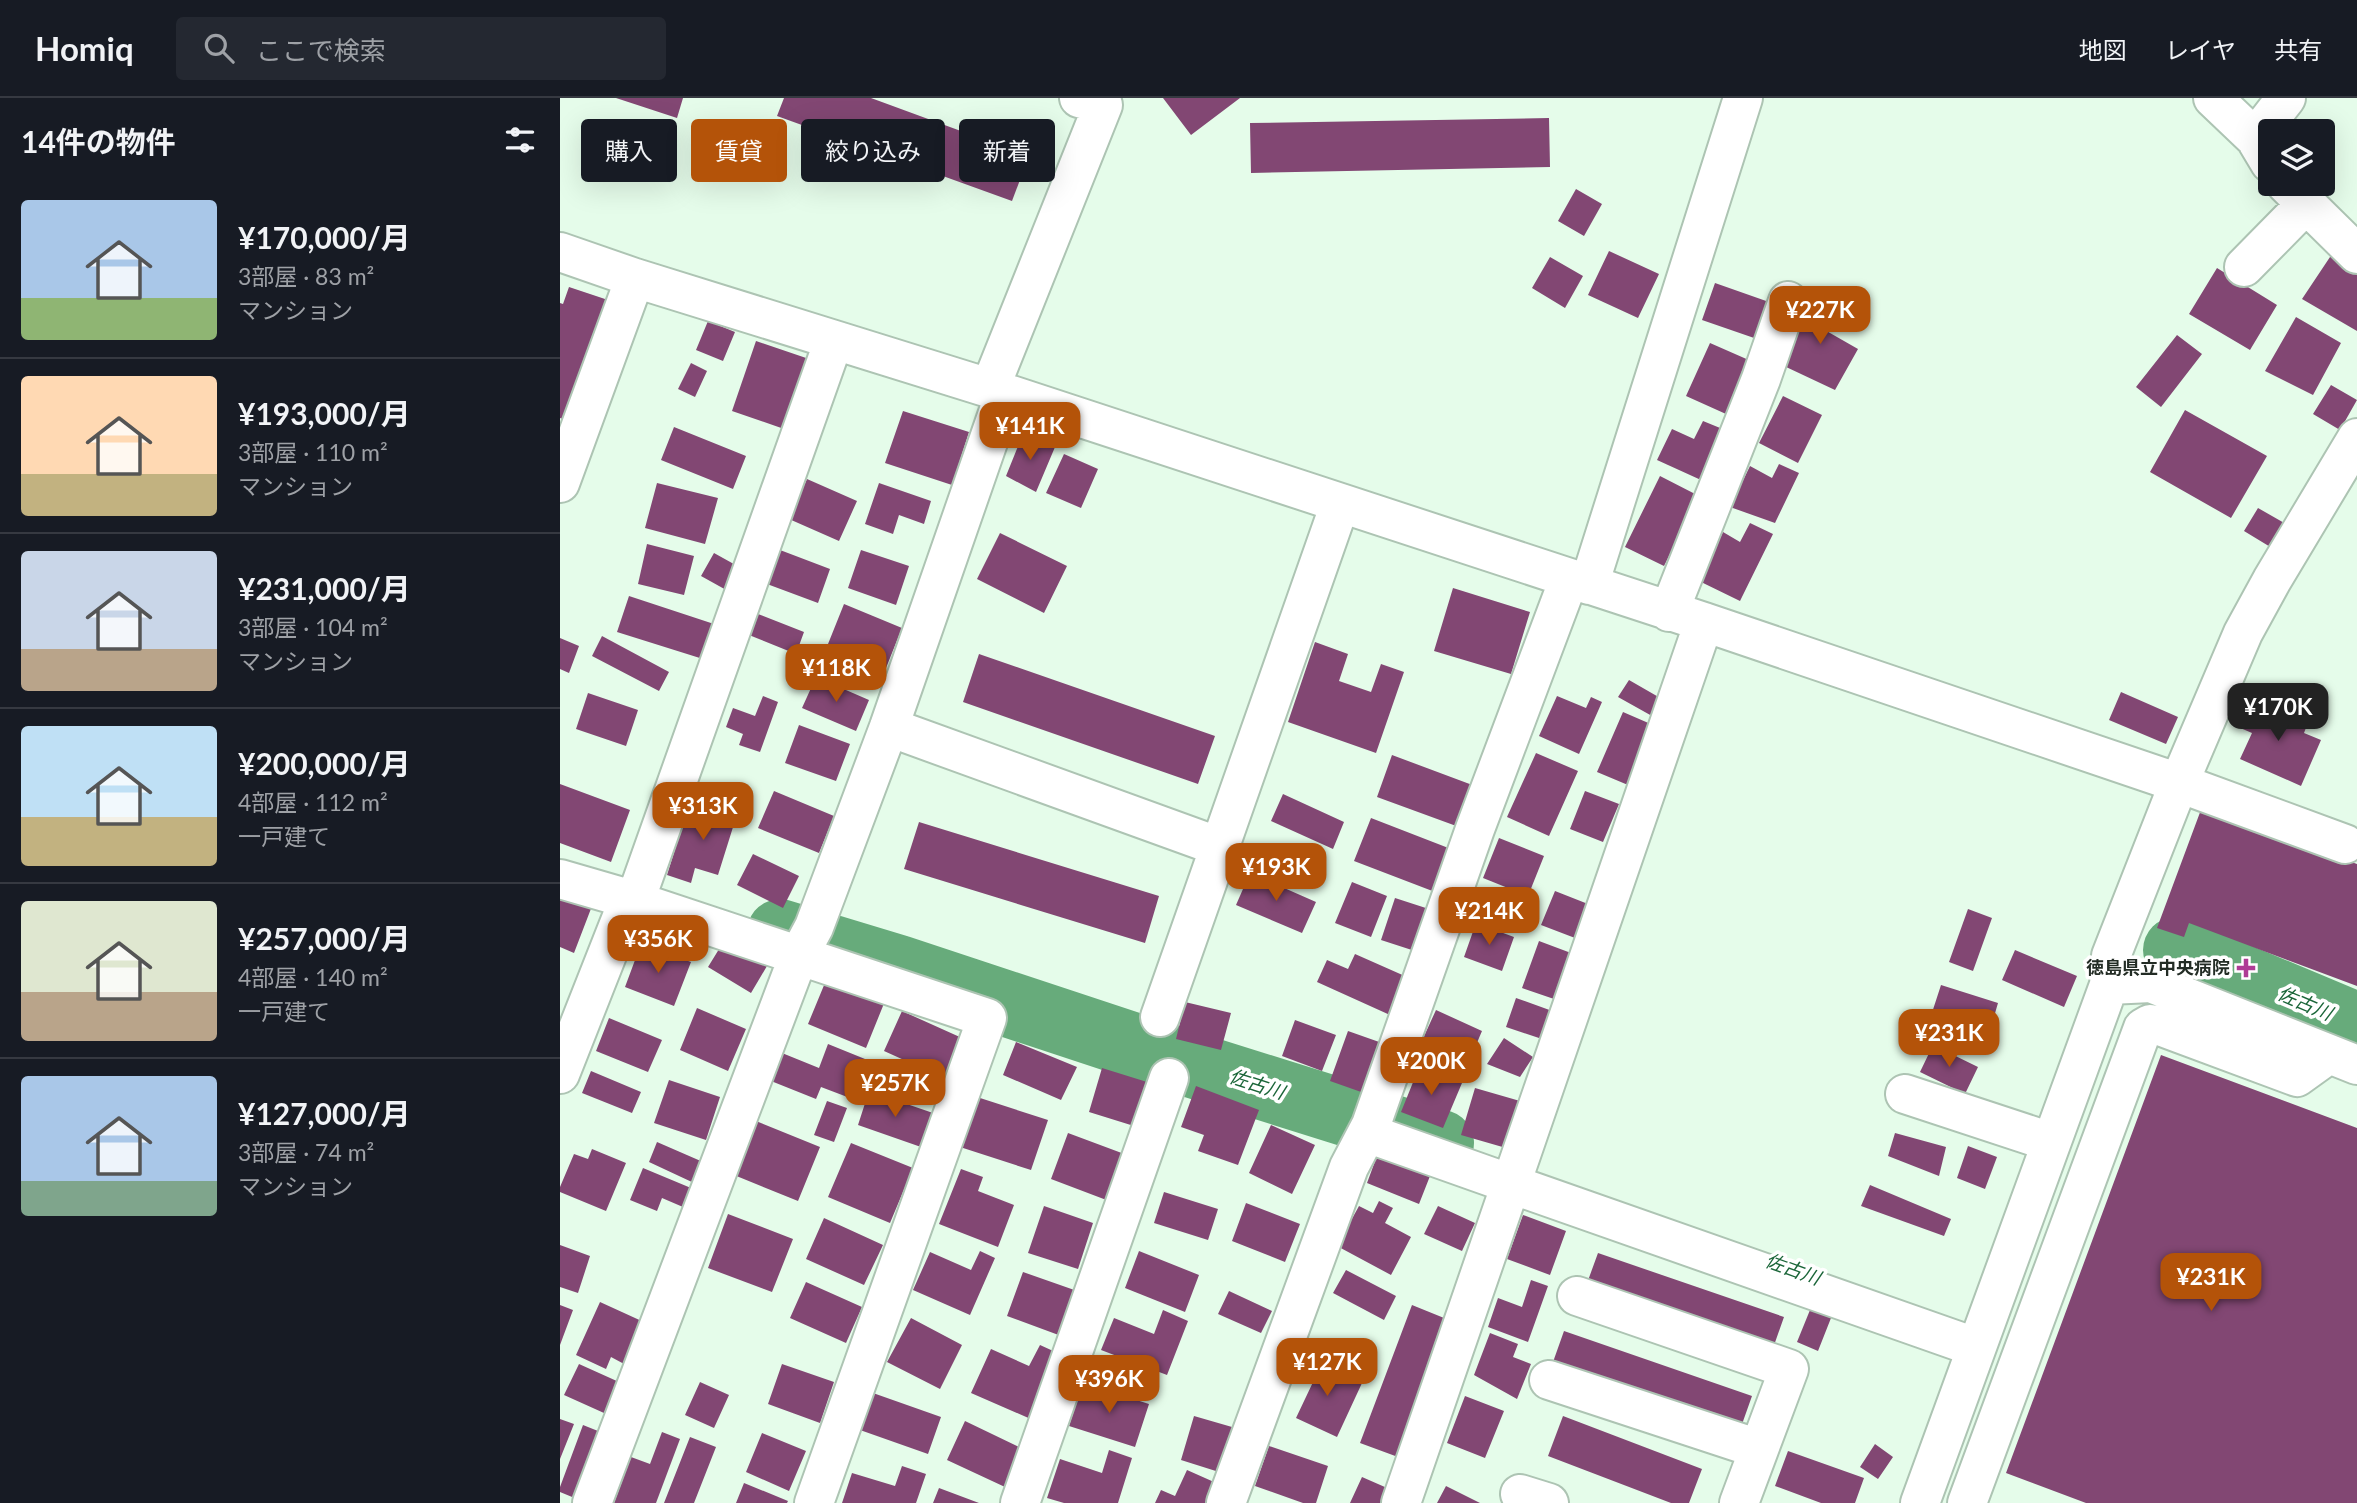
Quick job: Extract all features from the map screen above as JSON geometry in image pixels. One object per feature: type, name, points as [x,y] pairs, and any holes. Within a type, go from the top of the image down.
[{"type":"street","points":[[1226,1503],[1349,1167],[1371,1124],[1475,829],[1579,582],[1743,98]]},
{"type":"street","points":[[2213,98],[2258,146]]},
{"type":"street","points":[[2277,119],[2286,98]]},
{"type":"street","points":[[592,1503],[889,727],[997,391],[1102,104]]},
{"type":"street","points":[[2244,267],[2295,196]]},
{"type":"street","points":[[2298,196],[2357,254]]},
{"type":"street","points":[[560,252],[997,391],[1686,617],[2179,783],[2345,844]]},
{"type":"street","points":[[560,483],[635,278]]},
{"type":"street","points":[[1401,1503],[1514,1174],[1686,617],[1788,301]]},
{"type":"street","points":[[560,1074],[636,893],[834,340]]},
{"type":"street","points":[[1920,1503],[2109,985],[2111,956],[2179,783],[2243,633],[2272,580],[2347,483],[2357,438]]},
{"type":"street","points":[[1160,1017],[1340,505]]},
{"type":"street","points":[[889,727],[1220,847]]},
{"type":"street","points":[[560,879],[636,893],[806,943],[987,1018],[814,1503]]},
{"type":"street","points":[[2109,985],[2151,983],[2343,1060]]},
{"type":"street","points":[[1968,1503],[2143,1028],[2150,1024],[2157,1025],[2297,1077],[2343,1060]]},
{"type":"street","points":[[1020,1503],[1169,1078]]},
{"type":"street","points":[[1905,1094],[2051,1142]]},
{"type":"street","points":[[1371,1124],[1514,1174],[1975,1347]]},
{"type":"street","points":[[1577,1296],[1789,1369],[1739,1503]]},
{"type":"street","points":[[1549,1380],[1759,1449]]},
{"type":"building","points":[[616,98],[683,98],[677,118]]},
{"type":"building","points":[[784,98],[871,98],[928,119],[801,119],[801,125],[777,116]]},
{"type":"building","points":[[1163,98],[1240,98],[1191,135]]},
{"type":"building","points":[[1549,118],[1550,167],[1251,173],[1250,123]]},
{"type":"building","points":[[945,125],[959,130],[959,182],[945,177]]},
{"type":"building","points":[[959,182],[1019,182],[1012,201]]},
{"type":"building","points":[[1576,189],[1602,204],[1584,236],[1558,221]]},
{"type":"building","points":[[2336,248],[2357,266],[2357,331],[2302,299]]},
{"type":"building","points":[[1609,251],[1659,274],[1638,318],[1588,295]]},
{"type":"building","points":[[1550,257],[1583,276],[1565,308],[1532,288]]},
{"type":"building","points":[[2217,268],[2277,305],[2250,350],[2189,314]]},
{"type":"building","points":[[1715,283],[1769,302],[1757,339],[1702,320]]},
{"type":"building","points":[[569,287],[608,300],[565,420],[560,418],[560,303],[563,304]]},
{"type":"building","points":[[1813,290],[1839,304],[1823,329],[1858,349],[1835,390],[1784,366]]},
{"type":"building","points":[[2296,317],[2341,343],[2313,395],[2265,371]]},
{"type":"building","points":[[708,321],[735,332],[723,361],[696,350]]},
{"type":"building","points":[[2177,335],[2202,354],[2161,407],[2136,387]]},
{"type":"building","points":[[756,341],[812,360],[787,430],[732,411]]},
{"type":"building","points":[[1710,343],[1751,361],[1726,414],[1686,396]]},
{"type":"building","points":[[691,363],[707,371],[695,397],[678,389]]},
{"type":"building","points":[[2331,385],[2357,400],[2340,430],[2313,414]]},
{"type":"building","points":[[1783,396],[1822,415],[1798,463],[1759,443]]},
{"type":"building","points":[[2185,410],[2267,456],[2231,518],[2150,472]]},
{"type":"building","points":[[903,411],[969,432],[952,485],[885,463]]},
{"type":"building","points":[[1703,421],[1725,430],[1701,480],[1657,460],[1672,429],[1694,439]]},
{"type":"building","points":[[674,427],[746,456],[733,489],[661,460]]},
{"type":"building","points":[[1023,434],[1055,447],[1036,492],[1006,476]]},
{"type":"building","points":[[1064,454],[1098,469],[1081,508],[1046,493]]},
{"type":"building","points":[[1779,464],[1799,473],[1775,523],[1730,507],[1750,466],[1772,478]]},
{"type":"building","points":[[1660,476],[1699,496],[1664,566],[1625,547]]},
{"type":"building","points":[[807,479],[857,501],[839,541],[789,519]]},
{"type":"building","points":[[657,483],[718,498],[705,544],[645,528]]},
{"type":"building","points":[[879,483],[931,501],[924,524],[899,515],[893,534],[865,524]]},
{"type":"building","points":[[2258,508],[2286,524],[2272,548],[2244,531]]},
{"type":"building","points":[[1750,523],[1773,534],[1740,601],[1699,581],[1723,532],[1740,542]]},
{"type":"building","points":[[1000,533],[1067,566],[1044,613],[977,579]]},
{"type":"building","points":[[647,544],[694,556],[684,595],[638,584]]},
{"type":"building","points":[[780,550],[830,569],[818,603],[767,584]]},
{"type":"building","points":[[861,550],[909,566],[896,605],[848,588]]},
{"type":"building","points":[[714,553],[741,568],[728,591],[701,576]]},
{"type":"building","points":[[1453,588],[1530,612],[1511,674],[1434,651]]},
{"type":"building","points":[[629,596],[714,624],[703,659],[617,632]]},
{"type":"building","points":[[844,604],[902,628],[884,673],[826,649]]},
{"type":"building","points":[[758,614],[804,632],[796,654],[749,635]]},
{"type":"building","points":[[602,636],[669,672],[659,691],[592,656]]},
{"type":"building","points":[[560,638],[579,646],[569,673],[560,669]]},
{"type":"building","points":[[1315,642],[1348,654],[1339,681],[1371,692],[1381,664],[1404,672],[1376,753],[1288,722]]},
{"type":"building","points":[[979,654],[1215,736],[1198,784],[963,702]]},
{"type":"building","points":[[816,677],[869,700],[856,731],[802,708]]},
{"type":"building","points":[[1629,680],[1662,699],[1652,716],[1618,697]]},
{"type":"building","points":[[2121,692],[2178,717],[2166,744],[2109,720]]},
{"type":"building","points":[[588,693],[638,710],[626,746],[576,729]]},
{"type":"building","points":[[763,696],[778,702],[760,752],[739,745],[743,734],[726,727],[733,708],[755,716]]},
{"type":"building","points":[[1557,696],[1586,708],[1591,697],[1602,702],[1579,754],[1539,736]]},
{"type":"building","points":[[2250,700],[2307,725],[2304,733],[2321,740],[2301,786],[2240,759],[2252,733],[2238,727]]},
{"type":"building","points":[[1623,712],[1653,725],[1628,785],[1597,772]]},
{"type":"building","points":[[799,725],[850,744],[836,781],[785,763]]},
{"type":"building","points":[[1536,753],[1578,771],[1549,836],[1507,817]]},
{"type":"building","points":[[1392,755],[1475,786],[1459,827],[1377,797]]},
{"type":"building","points":[[560,784],[630,810],[611,862],[560,843]]},
{"type":"building","points":[[774,791],[834,816],[819,853],[758,828]]},
{"type":"building","points":[[1585,791],[1619,804],[1603,842],[1570,829]]},
{"type":"building","points":[[1283,794],[1344,822],[1333,849],[1271,821]]},
{"type":"building","points":[[722,802],[739,808],[718,875],[695,868],[691,883],[667,875],[688,808],[717,816]]},
{"type":"building","points":[[2202,807],[2357,864],[2357,986],[2189,923],[2184,937],[2157,928]]},
{"type":"building","points":[[1371,818],[1451,849],[1435,892],[1354,861]]},
{"type":"building","points":[[919,822],[1159,896],[1145,943],[904,869]]},
{"type":"building","points":[[1499,838],[1544,856],[1528,896],[1483,878]]},
{"type":"building","points":[[753,854],[799,876],[783,908],[737,885]]},
{"type":"building","points":[[1250,873],[1316,902],[1302,933],[1236,905]]},
{"type":"building","points":[[1352,882],[1387,896],[1371,937],[1335,923]]},
{"type":"building","points":[[1555,891],[1588,904],[1575,938],[1541,925]]},
{"type":"building","points":[[562,894],[592,906],[574,953],[560,947]]},
{"type":"building","points":[[1482,894],[1512,907],[1504,925],[1473,912]]},
{"type":"building","points":[[1395,898],[1432,910],[1418,952],[1381,940]]},
{"type":"building","points":[[1968,909],[1992,918],[1973,971],[1949,962]]},
{"type":"building","points":[[1476,923],[1514,937],[1502,971],[1464,957]]},
{"type":"building","points":[[724,941],[767,966],[751,993],[708,967]]},
{"type":"building","points":[[1539,941],[1571,953],[1554,999],[1522,988]]},
{"type":"building","points":[[641,944],[691,962],[674,1006],[625,987]]},
{"type":"building","points":[[2015,950],[2077,976],[2064,1007],[2002,980]]},
{"type":"building","points":[[1355,954],[1407,977],[1390,1015],[1317,982],[1327,960],[1348,969]]},
{"type":"building","points":[[827,978],[885,1001],[866,1048],[808,1024]]},
{"type":"building","points":[[1941,985],[1998,1003],[1986,1044],[1928,1025]]},
{"type":"building","points":[[1516,998],[1555,1012],[1545,1040],[1506,1027]]},
{"type":"building","points":[[1185,1002],[1231,1013],[1221,1050],[1176,1039]]},
{"type":"building","points":[[697,1008],[746,1029],[728,1071],[680,1050]]},
{"type":"building","points":[[1436,1010],[1482,1031],[1467,1066],[1420,1045]]},
{"type":"building","points":[[902,1011],[962,1038],[944,1078],[884,1051]]},
{"type":"building","points":[[609,1018],[662,1040],[648,1072],[596,1051]]},
{"type":"building","points":[[1295,1020],[1336,1035],[1322,1071],[1282,1056]]},
{"type":"building","points":[[1348,1031],[1382,1043],[1364,1093],[1330,1081]]},
{"type":"building","points":[[1504,1038],[1533,1057],[1520,1077],[1487,1064]]},
{"type":"building","points":[[1016,1042],[1077,1067],[1061,1100],[1003,1075]]},
{"type":"building","points":[[828,1044],[865,1059],[850,1098],[821,1087],[816,1099],[771,1081],[782,1053],[819,1068]]},
{"type":"building","points":[[1933,1045],[1978,1067],[1965,1094],[1920,1072]]},
{"type":"building","points":[[2161,1055],[2357,1128],[2357,1503],[2086,1503],[2006,1473]]},
{"type":"building","points":[[1420,1065],[1462,1083],[1443,1128],[1401,1112]]},
{"type":"building","points":[[1102,1068],[1147,1082],[1134,1126],[1089,1112]]},
{"type":"building","points":[[591,1071],[641,1092],[632,1113],[582,1093]]},
{"type":"building","points":[[669,1080],[720,1097],[706,1140],[654,1123]]},
{"type":"building","points":[[1196,1086],[1259,1110],[1238,1165],[1198,1151],[1204,1135],[1181,1127]]},
{"type":"building","points":[[1475,1088],[1520,1101],[1506,1148],[1461,1135]]},
{"type":"building","points":[[869,1091],[933,1113],[921,1147],[858,1125]]},
{"type":"building","points":[[977,1097],[1048,1120],[1031,1170],[960,1147]]},
{"type":"building","points":[[827,1101],[847,1108],[834,1142],[814,1135]]},
{"type":"building","points":[[756,1121],[820,1147],[798,1201],[734,1175]]},
{"type":"building","points":[[1271,1125],[1315,1145],[1292,1194],[1249,1173]]},
{"type":"building","points":[[1068,1133],[1127,1155],[1109,1201],[1051,1179]]},
{"type":"building","points":[[1895,1133],[1946,1147],[1939,1176],[1888,1156]]},
{"type":"building","points":[[657,1142],[703,1162],[694,1183],[649,1162]]},
{"type":"building","points":[[851,1143],[913,1168],[890,1223],[828,1197]]},
{"type":"building","points":[[1968,1146],[1997,1157],[1985,1189],[1957,1178]]},
{"type":"building","points":[[592,1149],[626,1163],[606,1211],[560,1192],[574,1154],[588,1159]]},
{"type":"building","points":[[1377,1156],[1430,1176],[1419,1204],[1367,1183]]},
{"type":"building","points":[[643,1168],[691,1188],[683,1207],[662,1198],[657,1211],[630,1200]]},
{"type":"building","points":[[961,1169],[983,1177],[978,1191],[1014,1205],[998,1247],[939,1224]]},
{"type":"building","points":[[1870,1185],[1951,1219],[1944,1236],[1861,1206]]},
{"type":"building","points":[[1164,1192],[1218,1209],[1208,1240],[1154,1223]]},
{"type":"building","points":[[1379,1201],[1393,1208],[1385,1223],[1411,1237],[1391,1275],[1337,1246],[1359,1206],[1373,1213]]},
{"type":"building","points":[[1246,1203],[1300,1224],[1285,1262],[1232,1241]]},
{"type":"building","points":[[1044,1206],[1093,1223],[1078,1269],[1028,1253]]},
{"type":"building","points":[[1438,1206],[1475,1223],[1462,1251],[1424,1234]]},
{"type":"building","points":[[728,1214],[793,1239],[772,1292],[708,1268]]},
{"type":"building","points":[[1523,1215],[1566,1231],[1550,1275],[1507,1259]]},
{"type":"building","points":[[824,1218],[883,1245],[864,1285],[806,1259]]},
{"type":"building","points":[[560,1245],[590,1256],[578,1293],[560,1287]]},
{"type":"building","points":[[980,1251],[995,1258],[970,1315],[913,1290],[930,1252],[971,1270]]},
{"type":"building","points":[[1139,1251],[1199,1275],[1185,1312],[1125,1288]]},
{"type":"building","points":[[1598,1253],[1784,1317],[1772,1351],[1586,1286]]},
{"type":"building","points":[[1346,1270],[1396,1296],[1384,1320],[1333,1293]]},
{"type":"building","points":[[1023,1272],[1080,1292],[1064,1337],[1007,1316]]},
{"type":"building","points":[[1531,1280],[1548,1286],[1528,1342],[1488,1327],[1498,1298],[1522,1307]]},
{"type":"building","points":[[806,1282],[862,1307],[846,1343],[790,1318]]},
{"type":"building","points":[[1229,1291],[1272,1311],[1261,1333],[1218,1314]]},
{"type":"building","points":[[600,1302],[646,1323],[626,1365],[611,1357],[606,1369],[576,1355]]},
{"type":"building","points":[[560,1305],[573,1310],[560,1345]]},
{"type":"building","points":[[1412,1305],[1449,1320],[1398,1457],[1360,1443]]},
{"type":"building","points":[[1163,1310],[1188,1321],[1167,1375],[1101,1350],[1114,1318],[1154,1334]]},
{"type":"building","points":[[1810,1310],[1831,1318],[1818,1351],[1797,1342]]},
{"type":"building","points":[[911,1318],[962,1345],[940,1389],[887,1362]]},
{"type":"building","points":[[1564,1331],[1752,1396],[1741,1427],[1553,1362]]},
{"type":"building","points":[[1490,1333],[1518,1344],[1513,1357],[1531,1364],[1517,1399],[1474,1375]]},
{"type":"building","points":[[1040,1345],[1062,1355],[1033,1420],[971,1393],[991,1349],[1029,1366]]},
{"type":"building","points":[[1305,1358],[1362,1383],[1337,1437],[1296,1418],[1314,1380],[1299,1373]]},
{"type":"building","points":[[579,1364],[619,1382],[604,1413],[564,1395]]},
{"type":"building","points":[[782,1364],[834,1382],[820,1423],[768,1404]]},
{"type":"building","points":[[700,1382],[729,1395],[714,1428],[685,1415]]},
{"type":"building","points":[[1083,1383],[1149,1404],[1135,1447],[1069,1426]]},
{"type":"building","points":[[873,1393],[941,1417],[928,1454],[860,1430]]},
{"type":"building","points":[[1465,1396],[1504,1411],[1485,1458],[1447,1443]]},
{"type":"building","points":[[1194,1416],[1232,1427],[1219,1472],[1181,1460]]},
{"type":"building","points":[[1563,1416],[1702,1469],[1689,1503],[1671,1503],[1548,1456]]},
{"type":"building","points":[[560,1419],[574,1424],[560,1459]]},
{"type":"building","points":[[965,1421],[1023,1449],[1005,1487],[947,1460]]},
{"type":"building","points":[[583,1425],[603,1433],[577,1499],[560,1492],[560,1487]]},
{"type":"building","points":[[662,1432],[680,1439],[656,1503],[614,1503],[631,1457],[650,1464]]},
{"type":"building","points":[[762,1433],[806,1451],[789,1491],[746,1472]]},
{"type":"building","points":[[690,1437],[716,1447],[694,1503],[664,1503]]},
{"type":"building","points":[[1875,1444],[1893,1457],[1878,1479],[1860,1467]]},
{"type":"building","points":[[1269,1446],[1328,1466],[1316,1503],[1303,1503],[1255,1486]]},
{"type":"building","points":[[1109,1450],[1132,1458],[1118,1503],[1064,1503],[1047,1498],[1060,1459],[1102,1473]]},
{"type":"building","points":[[1788,1451],[1864,1478],[1855,1503],[1821,1503],[1775,1486]]},
{"type":"building","points":[[902,1466],[926,1474],[916,1503],[842,1503],[852,1473],[895,1486]]},
{"type":"building","points":[[1187,1470],[1214,1482],[1205,1503],[1155,1503],[1161,1490],[1175,1496]]},
{"type":"building","points":[[1362,1477],[1394,1491],[1389,1503],[1350,1503]]},
{"type":"building","points":[[744,1483],[788,1501],[736,1503]]},
{"type":"building","points":[[1446,1486],[1480,1503],[1437,1503]]},
{"type":"building","points":[[939,1488],[979,1503],[933,1503]]},
{"type":"waterway","name":"佐古川","points":[[780,932],[1441,1143]]},
{"type":"waterway","name":"佐古川","points":[[2176,950],[2356,1025]]},
{"type":"place","name":"徳島県立中央病院","points":[[2246,968]]}]
